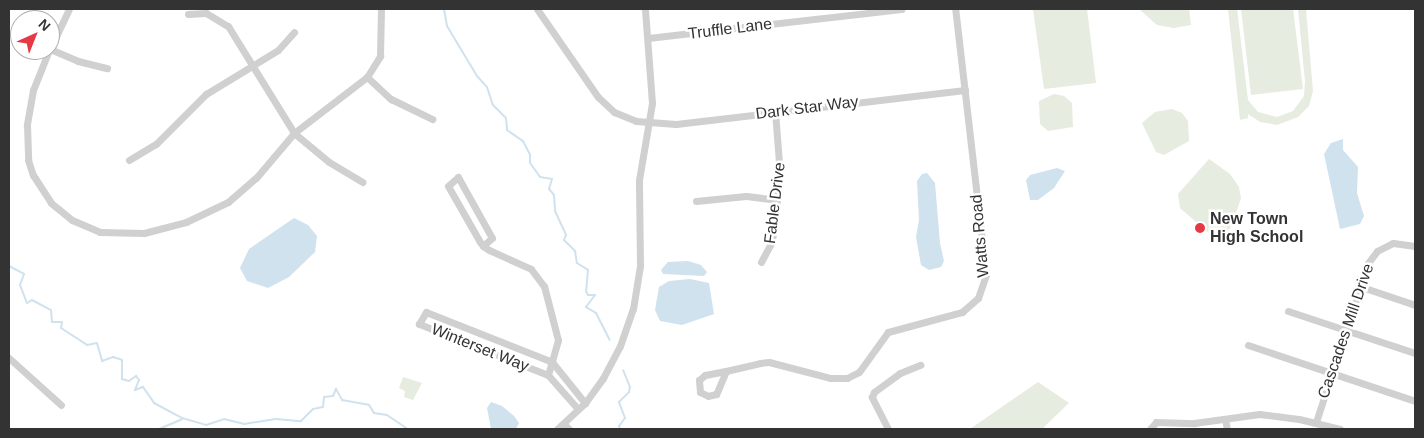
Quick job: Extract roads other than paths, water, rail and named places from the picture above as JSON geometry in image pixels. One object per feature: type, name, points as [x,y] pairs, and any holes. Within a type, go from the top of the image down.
[{"type":"street","points":[[60,28],[69,9]]},
{"type":"street","points":[[46,60],[30,106],[28,160],[41,190],[51,203],[72,220],[100,232],[127,235],[165,229],[228,202],[256,178],[294,132],[367,77],[380,56],[381,9]]},
{"type":"street","name":"Dark Star Way","points":[[538,9],[605,106],[624,118],[650,124],[676,124],[964,90]]},
{"type":"street","points":[[557,429],[567,426],[612,362],[633,309],[640,266],[639,180],[650,124],[653,84],[645,9]]},
{"type":"street","name":"Truffle Lane","points":[[648,38],[901,9]]},
{"type":"street","name":"Watts Road","points":[[726,370],[769,362],[830,378],[847,378],[859,372],[888,332],[953,315],[974,304],[986,275],[955,9]]},
{"type":"street","points":[[188,14],[206,13],[221,20],[234,33],[294,132],[329,162],[362,182]]},
{"type":"street","points":[[129,160],[156,144],[206,94],[278,50],[294,32]]},
{"type":"street","points":[[60,53],[87,64],[107,68]]},
{"type":"street","points":[[367,77],[391,99],[432,119]]},
{"type":"street","name":"Fable Drive","points":[[760,262],[772,242],[778,200],[781,163],[775,112]]},
{"type":"street","points":[[483,246],[492,238],[458,177],[448,186],[483,246],[525,266],[541,280],[558,340],[548,375]]},
{"type":"street","points":[[696,201],[746,196],[778,200]]},
{"type":"street","name":"Cascades Mill Drive","points":[[1316,422],[1368,263],[1378,251],[1393,243],[1415,246]]},
{"type":"street","points":[[1359,286],[1415,305]]},
{"type":"street","points":[[1288,311],[1415,353]]},
{"type":"street","name":"Winterset Way","points":[[578,409],[548,375],[419,324],[426,312],[552,362],[585,403]]},
{"type":"street","points":[[1248,345],[1415,400]]},
{"type":"street","points":[[9,358],[60,405]]},
{"type":"street","points":[[888,429],[872,397],[874,392],[900,373],[920,365]]},
{"type":"street","points":[[1150,429],[1156,422],[1194,424],[1259,414],[1316,422],[1340,429]]},
{"type":"street","points":[[1225,419],[1227,429]]},
{"type":"water","points":[[1343,139],[1343,150],[1358,167],[1357,193],[1364,216],[1360,224],[1340,229],[1324,154],[1331,143]]},
{"type":"water","points":[[1057,168],[1065,171],[1054,188],[1038,200],[1030,200],[1026,180],[1030,175]]},
{"type":"water","points":[[927,173],[935,183],[940,243],[944,261],[941,267],[929,270],[921,265],[916,237],[919,220],[917,181],[922,174]]},
{"type":"water","points":[[294,218],[308,225],[317,236],[315,252],[289,277],[268,288],[247,281],[240,268],[249,249]]},
{"type":"water","points":[[688,261],[701,265],[707,272],[704,276],[663,274],[661,270],[668,262]]},
{"type":"water","points":[[690,279],[709,283],[714,314],[682,325],[660,321],[655,310],[659,287],[669,281]]},
{"type":"water","points":[[491,402],[502,406],[514,416],[519,423],[516,429],[491,429],[487,408]]},
{"type":"waterway","points":[[444,9],[447,26],[477,76],[487,87],[493,105],[506,118],[507,130],[523,141],[530,155],[530,163],[540,177],[552,179],[549,189],[554,195],[555,211],[566,235],[564,240],[575,251],[577,263],[588,270],[586,291],[588,295],[595,295],[586,307],[596,313],[610,340]]},
{"type":"waterway","points":[[9,266],[24,274],[20,285],[27,303],[32,300],[51,310],[52,322],[62,322],[61,328],[87,345],[97,343],[102,361],[113,357],[122,360],[122,379],[129,381],[136,376],[139,380],[135,390],[143,387],[154,403],[182,418],[206,425],[224,419],[244,424],[276,419],[301,421],[313,409],[323,407],[324,397],[333,396],[336,389],[342,400],[369,405],[374,413],[387,415],[408,429]]},
{"type":"waterway","points":[[620,429],[619,426],[625,418],[619,402],[629,392],[630,387],[623,370]]},
{"type":"waterway","points":[[159,429],[182,419]]},
{"type":"place","name":"New Town High School","points":[[1200,228]]}]
